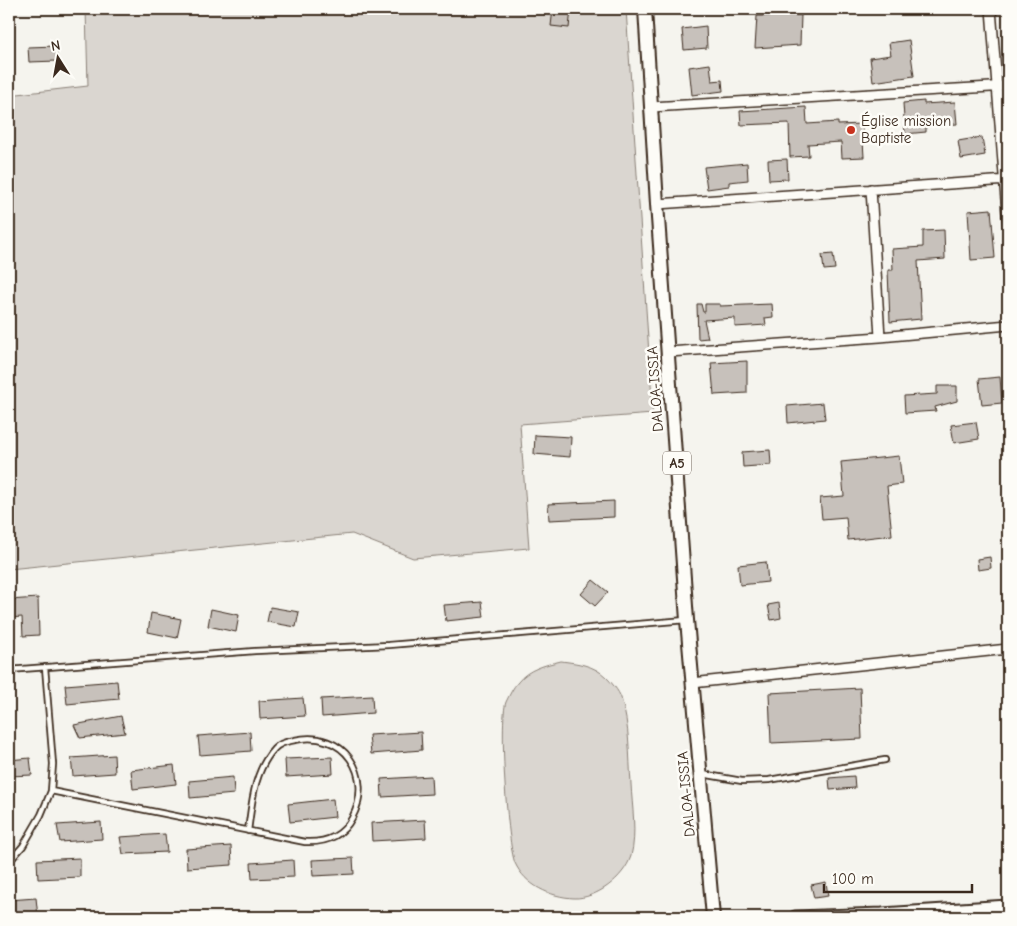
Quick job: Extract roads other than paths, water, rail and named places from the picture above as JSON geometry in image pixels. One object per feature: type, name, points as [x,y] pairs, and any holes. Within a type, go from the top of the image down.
[{"type":"main road","name":"DALOA-ISSIA","points":[[645,9],[657,204],[692,683],[713,917]]},
{"type":"street","points":[[991,9],[1006,180],[1008,226]]},
{"type":"street","points":[[651,107],[1008,86]]},
{"type":"street","points":[[657,204],[1006,180]]},
{"type":"street","points":[[871,189],[880,337]]},
{"type":"street","points":[[669,352],[880,337],[1008,325]]},
{"type":"street","points":[[692,683],[1008,649]]},
{"type":"street","points":[[795,917],[1008,906]]},
{"type":"lane","points":[[9,670],[255,651],[389,645],[688,620]]},
{"type":"lane","points":[[9,862],[23,846],[41,815],[51,791],[53,764],[45,667]]},
{"type":"lane","points":[[51,791],[248,831],[311,843],[328,840],[339,834],[349,825],[360,800],[361,785],[357,770],[339,747],[323,739],[306,737],[275,747],[259,773],[253,794],[248,831]]},
{"type":"lane","points":[[700,774],[742,781],[770,780],[885,760]]},
{"type":"place","name":"Église mission Baptiste","points":[[851,130]]}]
